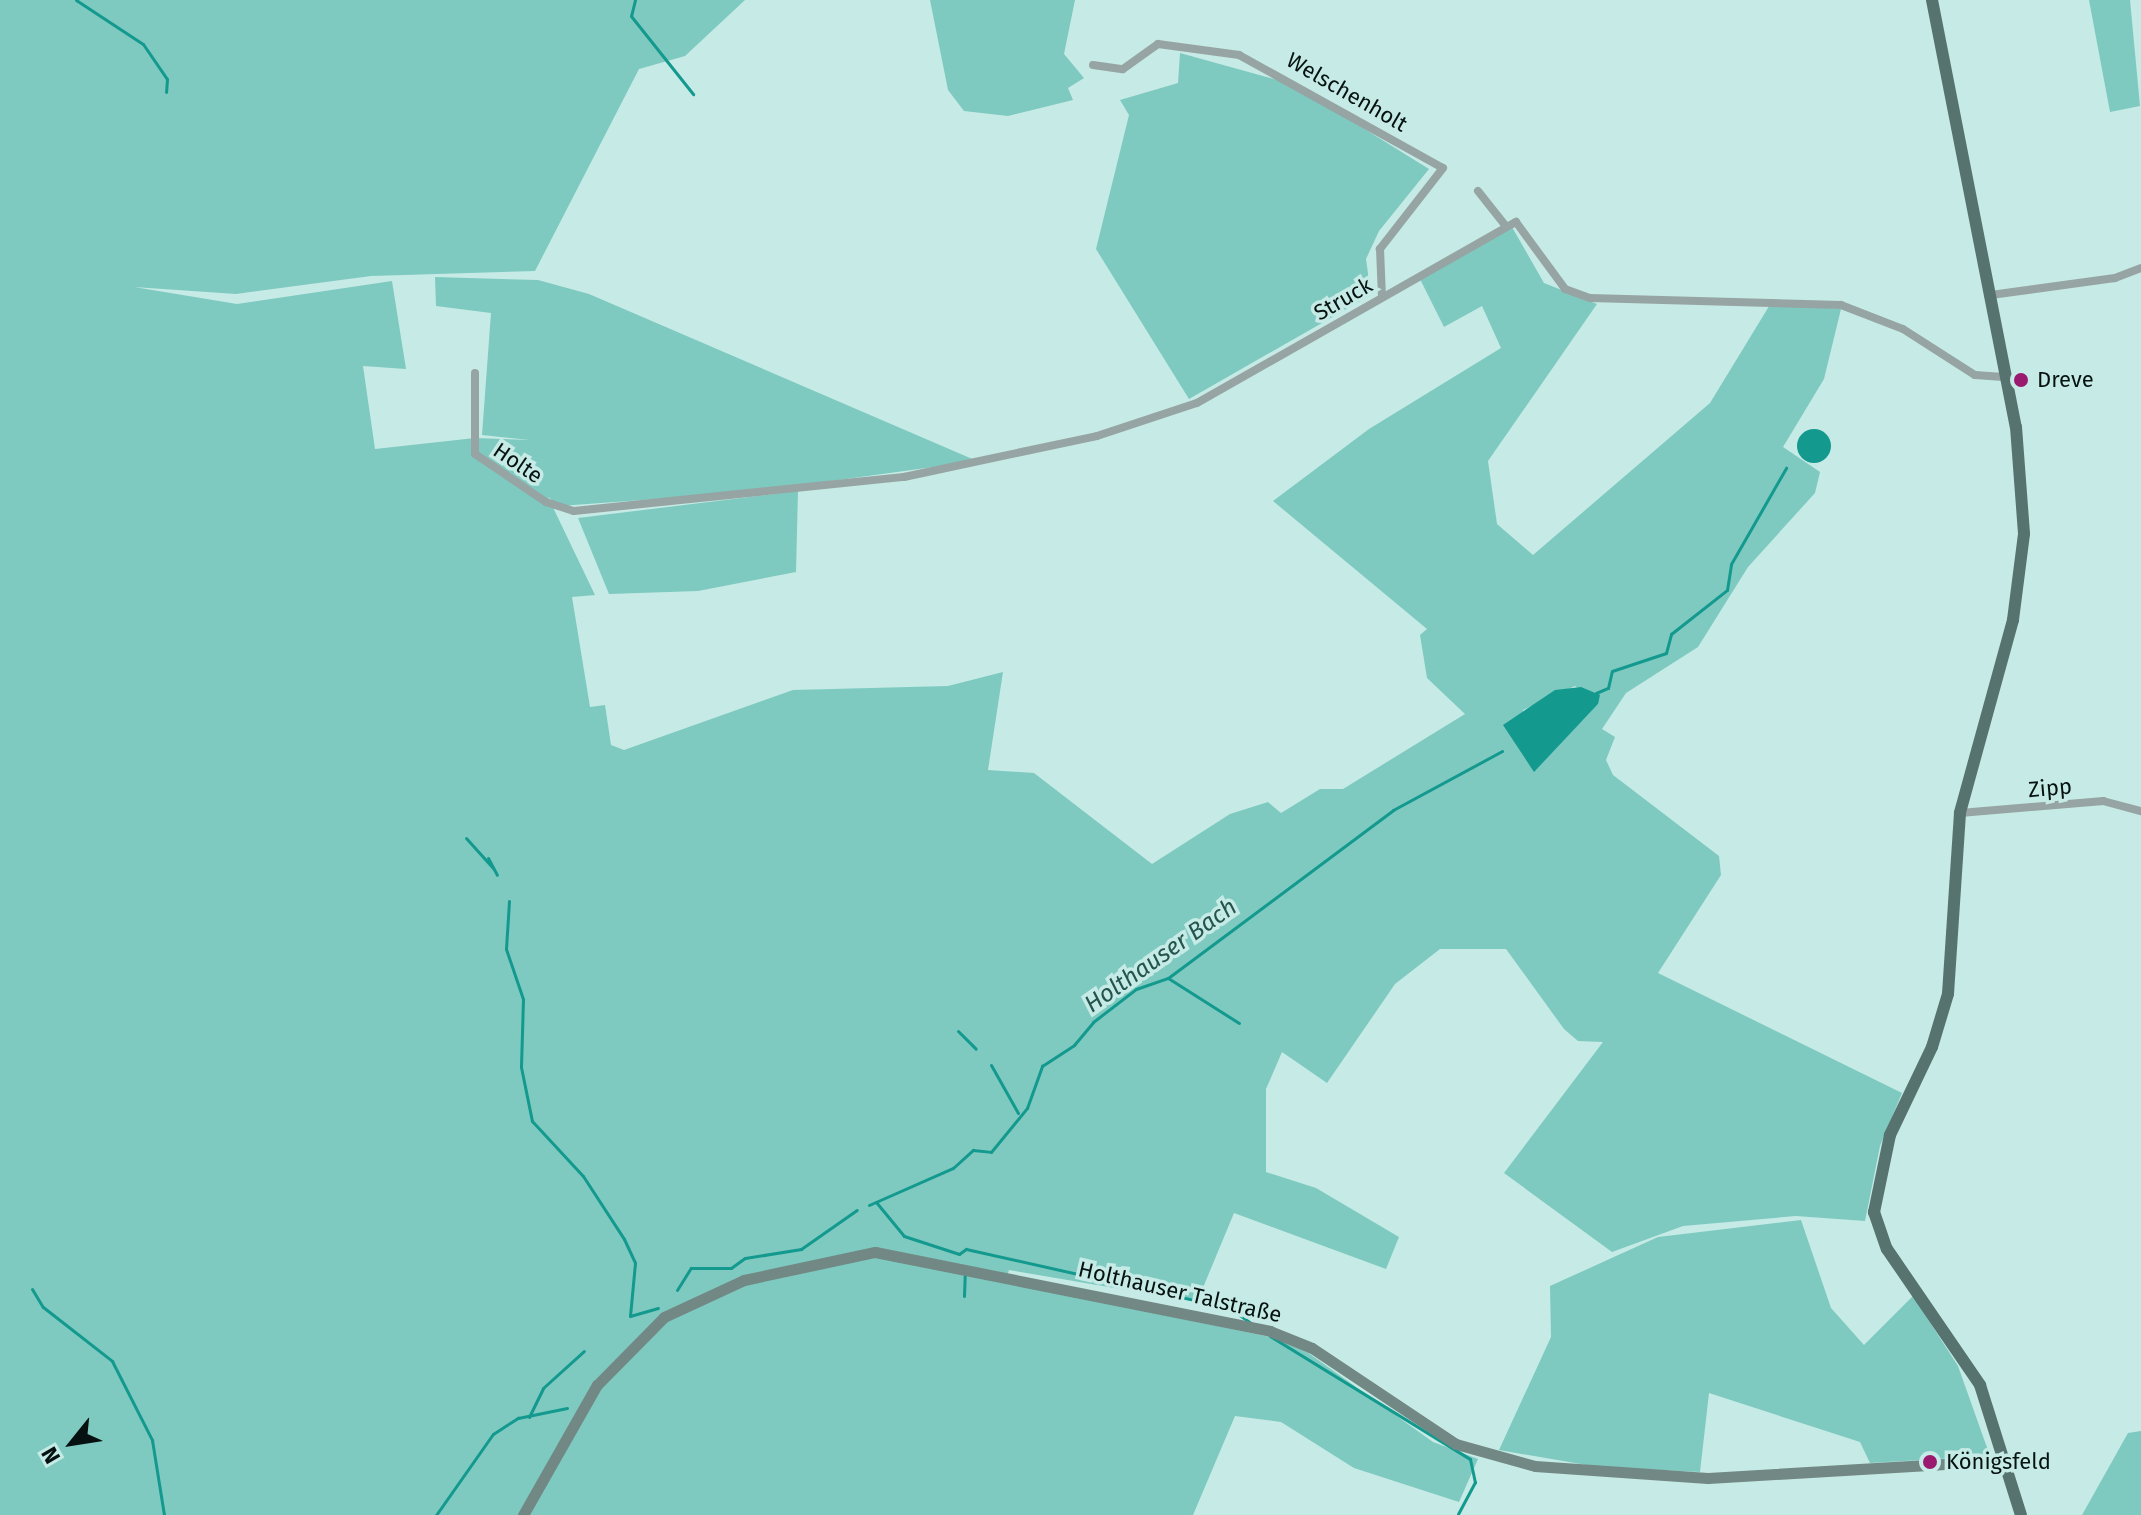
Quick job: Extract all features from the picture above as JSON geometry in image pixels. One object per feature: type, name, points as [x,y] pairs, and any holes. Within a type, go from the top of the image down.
[{"type":"main road","points":[[1932,0],[2007,377],[2022,469],[2022,556],[2013,620],[1960,813],[1951,973],[1938,1032],[1890,1135],[1874,1212],[1887,1249],[1973,1372],[2008,1460],[2021,1515]]},
{"type":"street","name":"Welschenholt","points":[[1093,65],[1123,69],[1158,44],[1239,55],[1443,168],[1380,249],[1382,296]]},
{"type":"street","points":[[1478,191],[1505,225],[1526,229],[1565,289],[1590,298],[1841,305],[1903,329],[1975,375],[2007,377]]},
{"type":"street","name":"Struck","points":[[574,511],[904,477],[1097,436],[1197,403],[1505,225]]},
{"type":"street","points":[[1991,295],[2115,278],[2141,268]]},
{"type":"street","name":"Holte","points":[[475,373],[475,454],[546,502],[574,511]]},
{"type":"street","name":"Zipp","points":[[1960,813],[2103,801],[2141,811]]},
{"type":"street","name":"Holthauser Talstraße","points":[[523,1515],[597,1385],[664,1317],[744,1280],[875,1252],[1270,1331],[1312,1348],[1441,1437],[1535,1466],[1708,1478],[2008,1460]]},
{"type":"green space","points":[[0,0],[745,0],[685,56],[639,69],[535,271],[371,276],[236,294],[134,287],[237,304],[392,281],[406,369],[363,366],[375,449],[475,438],[530,440],[482,435],[491,313],[436,306],[435,277],[538,280],[589,294],[977,461],[752,492],[560,506],[548,497],[595,595],[572,597],[590,707],[605,705],[611,745],[624,750],[793,690],[948,686],[1003,672],[988,770],[1034,773],[1152,864],[1230,814],[1268,802],[1281,813],[1320,789],[1343,789],[1465,714],[1427,678],[1420,635],[1427,629],[1273,501],[1369,429],[1501,348],[1482,306],[1444,327],[1420,279],[1512,227],[1544,283],[1597,304],[1488,461],[1497,524],[1533,555],[1710,403],[1771,303],[1841,309],[1824,379],[1783,447],[1820,472],[1815,493],[1748,567],[1698,647],[1626,693],[1602,729],[1615,737],[1606,760],[1613,775],[1719,856],[1721,875],[1658,973],[1902,1093],[1880,1146],[1865,1221],[1796,1216],[1683,1226],[1612,1252],[1504,1173],[1603,1042],[1578,1041],[1564,1029],[1506,949],[1440,949],[1395,984],[1327,1083],[1282,1052],[1266,1089],[1266,1172],[1316,1188],[1399,1237],[1386,1269],[1234,1213],[1197,1302],[1009,1270],[1005,1282],[1270,1337],[1307,1352],[1433,1442],[1478,1459],[1459,1502],[1354,1468],[1281,1422],[1235,1416],[1193,1515],[0,1515]],"holes":[[[1575,686],[1598,704],[1534,771],[1523,710]]]},
{"type":"green space","points":[[930,0],[1075,0],[1064,54],[1084,78],[1068,88],[1073,100],[1008,116],[964,111],[948,90]]},
{"type":"green space","points":[[2089,0],[2130,0],[2140,106],[2110,112]]},
{"type":"green space","points":[[1180,53],[1292,84],[1429,169],[1379,231],[1366,259],[1371,295],[1189,399],[1096,249],[1129,115],[1120,100],[1178,83]]},
{"type":"green space","points":[[798,491],[796,572],[698,591],[609,594],[578,518]]},
{"type":"green space","points":[[1801,1220],[1831,1308],[1864,1345],[1913,1296],[1958,1366],[1990,1456],[1870,1463],[1860,1442],[1709,1393],[1700,1472],[1598,1467],[1499,1450],[1551,1337],[1550,1286],[1658,1237]]},
{"type":"green space","points":[[2141,1431],[2141,1515],[2082,1515],[2128,1433]]},
{"type":"water","points":[[1814,429],[1826,434],[1831,446],[1826,458],[1814,463],[1802,458],[1797,446],[1802,434]]},
{"type":"water","points":[[1581,687],[1600,695],[1598,704],[1534,772],[1503,725],[1555,690]]},
{"type":"waterway","points":[[76,0],[143,44],[167,79],[166,92]]},
{"type":"waterway","points":[[635,0],[631,16],[693,94]]},
{"type":"waterway","name":"Holthauser Bach","points":[[1596,693],[1608,688],[1612,671],[1666,653],[1671,634],[1727,590],[1731,564],[1786,468]]},
{"type":"waterway","name":"Holthauser Bach","points":[[869,1205],[953,1168],[973,1150],[991,1152],[1027,1108],[1042,1066],[1074,1045],[1093,1022],[1136,989],[1168,978],[1393,810],[1502,751]]},
{"type":"waterway","points":[[466,838],[493,868]]},
{"type":"waterway","points":[[488,858],[497,875]]},
{"type":"waterway","points":[[509,901],[506,949],[523,999],[521,1067],[532,1121],[583,1176],[624,1239],[635,1263],[630,1316]]},
{"type":"waterway","points":[[1168,978],[1239,1023]]},
{"type":"waterway","points":[[958,1031],[976,1049]]},
{"type":"waterway","points":[[991,1065],[1018,1113]]},
{"type":"waterway","points":[[876,1202],[904,1236],[959,1254],[966,1249],[1230,1308],[1251,1323]]},
{"type":"waterway","name":"Holthauser Bach","points":[[677,1290],[691,1268],[731,1268],[745,1258],[801,1249],[857,1210]]},
{"type":"waterway","points":[[964,1296],[965,1272]]},
{"type":"waterway","points":[[32,1289],[43,1307],[112,1361],[152,1440],[164,1515]]},
{"type":"waterway","name":"Holthauser Bach","points":[[630,1316],[658,1308]]},
{"type":"waterway","points":[[1270,1336],[1470,1459],[1475,1482],[1458,1514]]},
{"type":"waterway","points":[[529,1417],[543,1388],[584,1351]]},
{"type":"waterway","name":"Holthauser Bach","points":[[436,1515],[493,1434],[518,1418],[567,1408]]},
{"type":"place","name":"Dreve","points":[[2021,380]]},
{"type":"place","name":"Königsfeld","points":[[1930,1462]]}]
